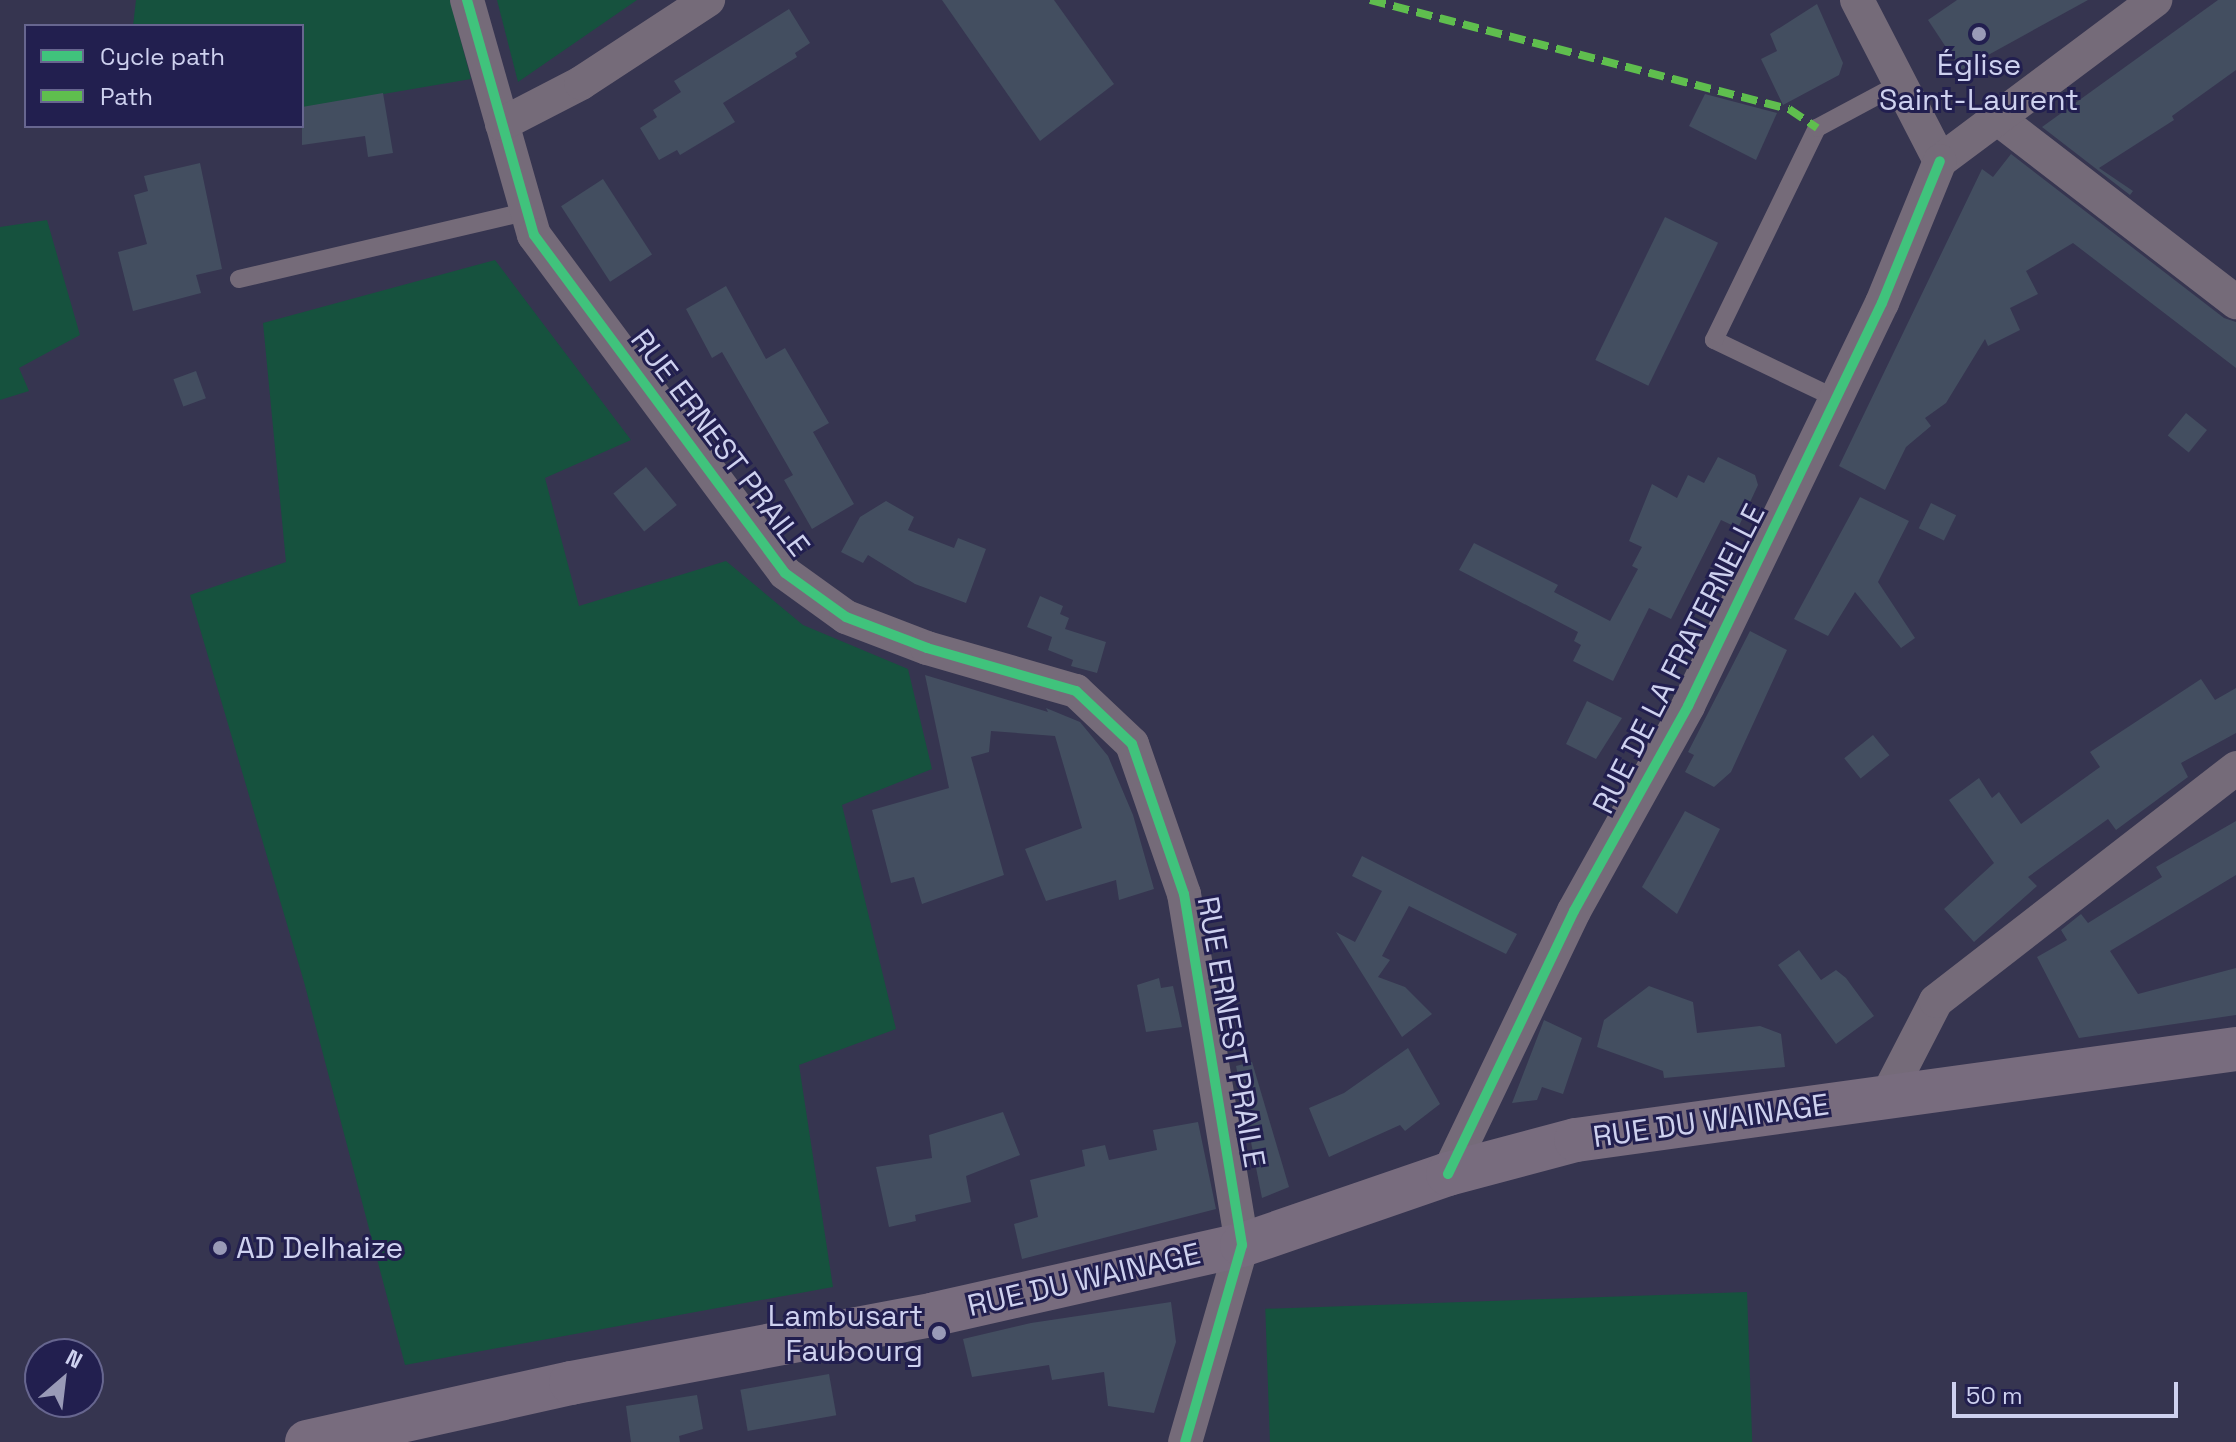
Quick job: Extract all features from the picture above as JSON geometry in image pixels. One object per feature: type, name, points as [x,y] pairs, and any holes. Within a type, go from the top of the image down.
[{"type":"main road","name":"RUE DU WAINAGE","points":[[307,1442],[571,1383],[935,1314],[1242,1245],[1448,1174],[1576,1140],[2236,1049]]},
{"type":"street","name":"RUE ERNEST PRAILE","points":[[467,0],[534,235],[785,573],[846,617],[927,648],[1076,691],[1132,744],[1184,894],[1242,1245]]},
{"type":"street","points":[[502,124],[581,83],[708,0]]},
{"type":"street","points":[[1857,0],[1940,161],[2155,0]]},
{"type":"street","points":[[1997,118],[2236,302]]},
{"type":"street","name":"RUE DE LA FRATERNELLE","points":[[1448,1174],[1574,911],[1688,706],[1833,397],[1882,303],[1940,161]]},
{"type":"street","points":[[1886,1098],[1936,1001],[2236,768]]},
{"type":"street","points":[[1185,1442],[1242,1245]]},
{"type":"lane","points":[[1833,397],[1714,340],[1817,128],[1901,83]]},
{"type":"lane","points":[[239,279],[528,211]]},
{"type":"green space","points":[[136,0],[450,0],[471,79],[304,108],[304,24],[133,24]]},
{"type":"green space","points":[[497,0],[637,0],[518,82]]},
{"type":"green space","points":[[47,220],[80,335],[19,368],[29,391],[0,400],[0,227]]},
{"type":"green space","points":[[495,260],[631,440],[545,478],[579,606],[726,561],[803,625],[908,669],[932,769],[842,805],[896,1029],[799,1065],[833,1287],[405,1365],[304,982],[190,595],[286,562],[263,323]]},
{"type":"green space","points":[[1747,1292],[1752,1442],[1270,1442],[1265,1309]]},
{"type":"building","points":[[942,0],[1054,0],[1114,84],[1040,141]]},
{"type":"building","name":"Église Saint-Laurent","points":[[1957,0],[2088,0],[1961,70],[1928,20]]},
{"type":"building","points":[[2218,0],[2236,0],[2236,70],[2172,116],[2174,120],[2099,168],[2133,191],[2130,195],[2042,127]]},
{"type":"building","points":[[1817,4],[1843,63],[1839,75],[1783,105],[1761,59],[1777,51],[1770,34]]},
{"type":"building","points":[[789,9],[810,43],[795,53],[797,57],[723,103],[735,122],[680,155],[677,150],[659,160],[640,128],[657,117],[653,110],[681,92],[674,81]]},
{"type":"building","points":[[383,93],[393,153],[368,157],[365,136],[302,145],[304,107]]},
{"type":"building","points":[[1705,94],[1777,113],[1756,160],[1689,126]]},
{"type":"building","points":[[2011,154],[2224,318],[2236,322],[2236,368],[2073,243],[2026,271],[2038,294],[2010,308],[2020,330],[1988,346],[1985,339],[1946,403],[1925,418],[1931,426],[1906,447],[1885,490],[1839,466],[1982,169],[1993,177]]},
{"type":"building","points":[[200,163],[222,269],[196,275],[201,293],[133,311],[118,252],[147,244],[134,195],[148,191],[144,176]]},
{"type":"building","points":[[603,179],[652,254],[610,282],[561,206]]},
{"type":"building","points":[[1665,217],[1718,243],[1648,386],[1595,360]]},
{"type":"building","points":[[726,286],[766,359],[785,348],[829,423],[813,432],[854,504],[812,529],[784,480],[793,475],[722,352],[712,358],[686,309]]},
{"type":"building","points":[[196,371],[206,398],[183,406],[173,379]]},
{"type":"building","points":[[2186,413],[2207,430],[2189,453],[2168,436]]},
{"type":"building","points":[[1718,457],[1755,475],[1758,485],[1738,528],[1721,520],[1671,619],[1649,608],[1613,681],[1573,661],[1581,645],[1574,641],[1578,632],[1459,570],[1474,543],[1558,585],[1554,592],[1610,621],[1638,569],[1632,566],[1642,547],[1629,541],[1652,484],[1677,498],[1688,475],[1704,483]]},
{"type":"building","points":[[646,467],[677,505],[644,532],[613,493]]},
{"type":"building","points":[[1860,497],[1909,521],[1878,582],[1915,638],[1901,648],[1855,592],[1828,636],[1794,619]]},
{"type":"building","points":[[886,501],[914,517],[908,530],[954,548],[958,538],[986,549],[966,603],[915,584],[868,555],[863,563],[841,552],[860,517]]},
{"type":"building","points":[[1931,503],[1956,515],[1944,540],[1919,528]]},
{"type":"building","points":[[1040,596],[1063,606],[1060,614],[1069,618],[1065,629],[1106,642],[1097,673],[1071,666],[1073,660],[1048,650],[1052,637],[1027,627]]},
{"type":"building","points":[[1750,631],[1787,650],[1731,772],[1714,787],[1685,772],[1694,755],[1688,752]]},
{"type":"building","points":[[925,675],[1048,712],[1046,708],[1080,722],[1108,756],[1133,815],[1154,889],[1119,900],[1116,880],[1046,901],[1025,849],[1082,828],[1055,736],[991,731],[989,752],[971,757],[1004,875],[922,904],[914,877],[891,883],[872,810],[949,788]]},
{"type":"building","points":[[2201,679],[2215,700],[2236,688],[2236,733],[2181,763],[2188,777],[2116,830],[2108,819],[2028,877],[2037,886],[1974,942],[1944,909],[1994,863],[1949,800],[1979,778],[1992,798],[1999,792],[2021,824],[2100,767],[2090,752]]},
{"type":"building","points":[[1587,701],[1622,718],[1596,759],[1566,744]]},
{"type":"building","points":[[1873,735],[1889,755],[1861,778],[1844,758]]},
{"type":"building","points":[[1685,811],[1720,829],[1677,914],[1642,887]]},
{"type":"building","points":[[2236,821],[2236,875],[2110,951],[2138,994],[2236,968],[2236,1015],[2079,1038],[2037,957],[2067,940],[2061,930],[2081,914],[2088,923],[2162,877],[2156,867]]},
{"type":"building","points":[[1362,856],[1517,934],[1506,954],[1409,906],[1382,956],[1390,960],[1378,977],[1405,987],[1432,1014],[1402,1037],[1336,932],[1355,942],[1382,891],[1352,876]]},
{"type":"building","points":[[1799,950],[1821,980],[1836,970],[1846,978],[1874,1016],[1836,1044],[1778,965]]},
{"type":"building","points":[[1159,978],[1161,988],[1173,986],[1182,1027],[1146,1032],[1137,985]]},
{"type":"building","points":[[1649,986],[1693,1002],[1697,1033],[1760,1026],[1781,1034],[1785,1067],[1664,1078],[1663,1071],[1597,1047],[1604,1020]]},
{"type":"building","points":[[1544,1020],[1582,1038],[1563,1094],[1542,1087],[1537,1100],[1512,1103]]},
{"type":"building","points":[[1408,1048],[1440,1104],[1405,1131],[1400,1125],[1329,1157],[1309,1108],[1344,1093]]},
{"type":"building","points":[[1252,1062],[1289,1187],[1262,1198],[1236,1066]]},
{"type":"building","points":[[1003,1112],[1020,1155],[966,1176],[971,1202],[915,1215],[916,1221],[889,1227],[876,1167],[932,1158],[929,1135]]},
{"type":"building","points":[[1198,1122],[1216,1209],[1022,1259],[1014,1224],[1038,1217],[1030,1180],[1085,1166],[1082,1150],[1105,1145],[1109,1160],[1157,1150],[1153,1130]]},
{"type":"building","points":[[1171,1302],[1176,1342],[1154,1413],[1108,1406],[1104,1372],[1052,1380],[1049,1365],[972,1377],[963,1339],[1031,1323]]},
{"type":"building","points":[[829,1374],[836,1415],[748,1431],[740,1390]]},
{"type":"building","points":[[697,1395],[703,1429],[679,1436],[680,1442],[631,1442],[626,1406]]},
{"type":"marked path","points":[[1370,0],[1789,109],[1817,128]]},
{"type":"cycle path","points":[[467,0],[534,235],[785,573],[846,617],[927,648],[1076,691],[1132,744],[1184,894],[1242,1245],[1185,1442]]},
{"type":"cycle path","points":[[1448,1174],[1574,911],[1688,706],[1882,303],[1940,161]]},
{"type":"place","name":"Église Saint-Laurent","points":[[1979,34]]},
{"type":"place","name":"AD Delhaize","points":[[220,1248]]},
{"type":"place","name":"Lambusart Faubourg","points":[[939,1333]]}]
